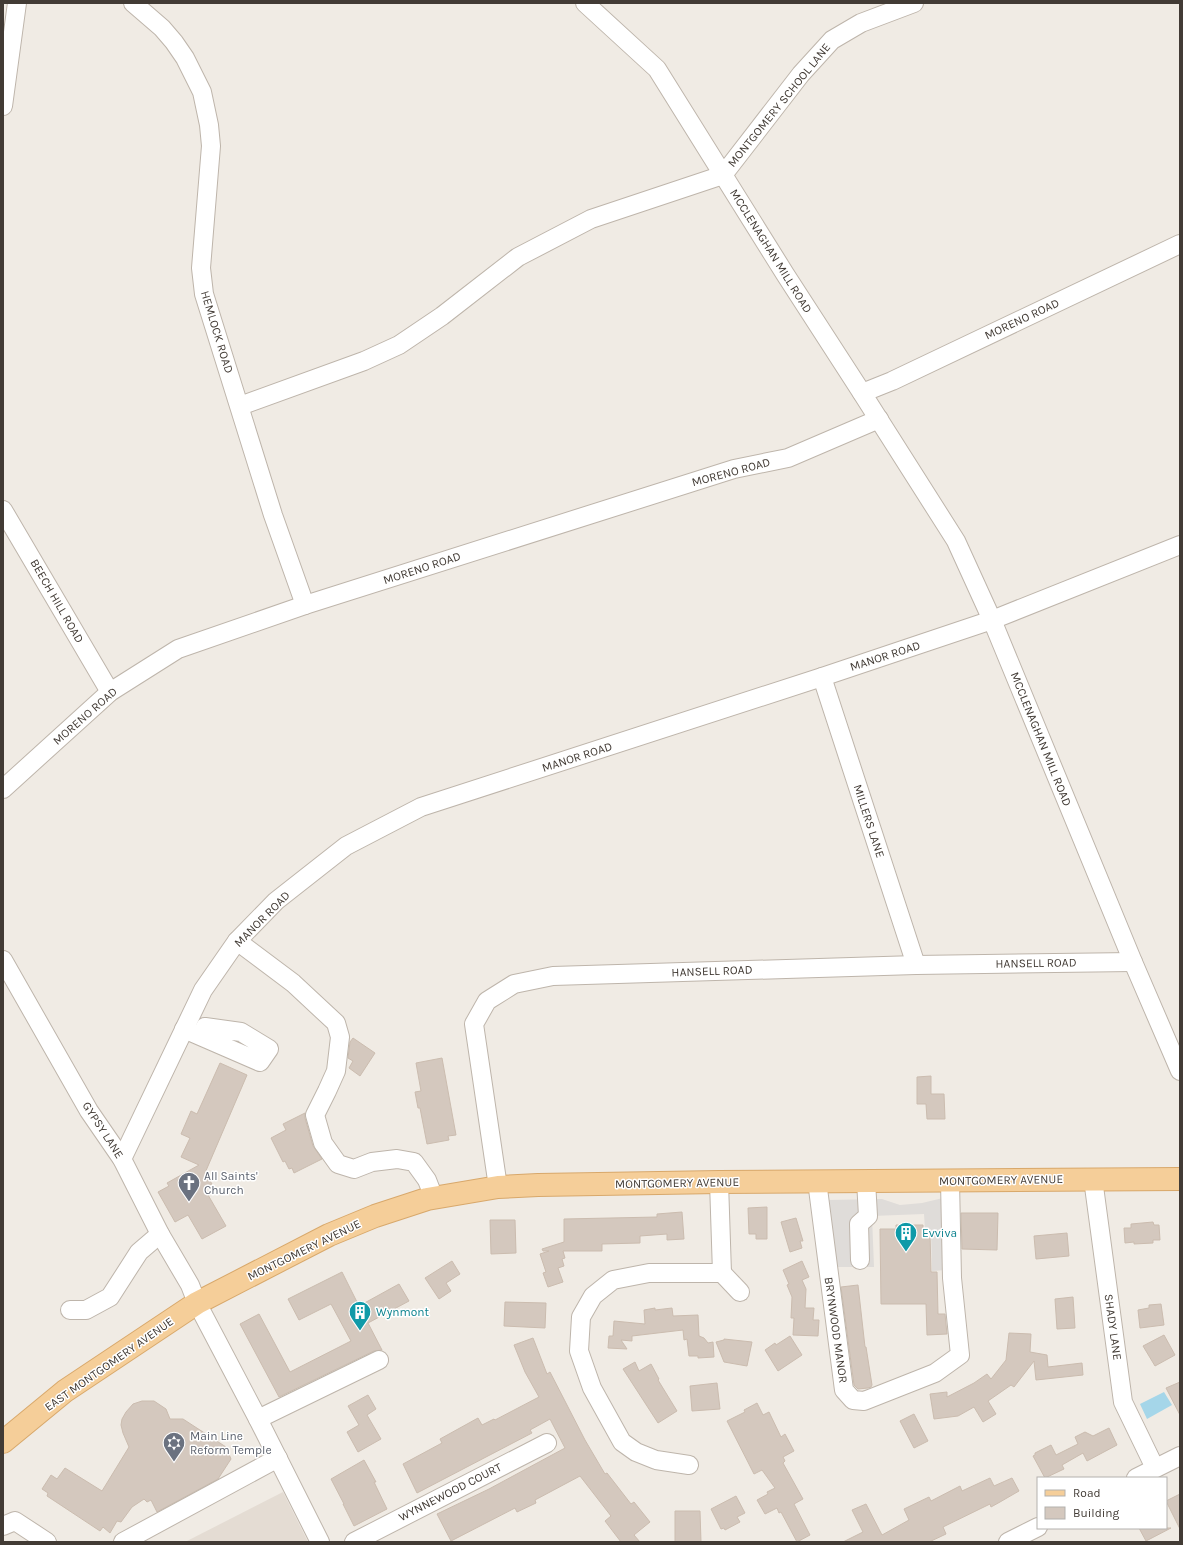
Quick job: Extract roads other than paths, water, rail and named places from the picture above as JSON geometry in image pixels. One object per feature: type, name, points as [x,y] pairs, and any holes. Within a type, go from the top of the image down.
[{"type":"main road","name":"MONTGOMERY AVENUE","points":[[197,1303],[329,1235],[375,1216],[434,1198],[498,1187],[719,1182],[1180,1179]]},
{"type":"main road","name":"EAST MONTGOMERY AVENUE","points":[[3,1442],[65,1391],[197,1303]]},
{"type":"street","points":[[3,106],[17,3]]},
{"type":"street","name":"HEMLOCK ROAD","points":[[133,3],[162,28],[174,42],[185,58],[202,92],[209,125],[211,146],[201,268],[204,294],[273,515],[305,605]]},
{"type":"street","name":"MCCLENAGHAN MILL ROAD","points":[[585,3],[657,69],[785,274],[956,541],[992,620],[1133,962],[1180,1071]]},
{"type":"street","name":"MONTGOMERY SCHOOL LANE","points":[[240,406],[364,361],[399,345],[442,316],[518,257],[591,219],[723,175],[802,74],[832,40],[861,23],[905,4]]},
{"type":"street","name":"MORENO ROAD","points":[[862,393],[892,381],[1180,244]]},
{"type":"street","name":"MORENO ROAD","points":[[3,789],[110,692],[178,649],[305,605],[734,469],[788,458],[879,419]]},
{"type":"street","name":"BEECH HILL ROAD","points":[[3,510],[110,692]]},
{"type":"street","name":"MANOR ROAD","points":[[122,1159],[203,990],[237,941],[276,901],[346,846],[421,807],[822,677],[992,620],[1180,545]]},
{"type":"street","name":"MILLERS LANE","points":[[822,677],[916,965]]},
{"type":"street","points":[[237,941],[293,983],[336,1023],[340,1037],[336,1071],[315,1115],[323,1143],[338,1164],[354,1169],[372,1162],[396,1159],[414,1162],[427,1180],[434,1198]]},
{"type":"street","name":"GYPSY LANE","points":[[3,960],[89,1111],[122,1159],[160,1234],[190,1285],[197,1303],[320,1542]]},
{"type":"street","name":"HANSELL ROAD","points":[[498,1187],[474,1024],[487,1000],[514,984],[553,976],[916,965],[1133,962]]},
{"type":"street","points":[[184,1029],[200,1036]]},
{"type":"street","name":"SHADY LANE","points":[[1093,1180],[1123,1402],[1155,1468]]},
{"type":"street","name":"BRYNWOOD MANOR","points":[[817,1181],[844,1390],[853,1400],[864,1401],[935,1373],[960,1355],[952,1278],[950,1181]]},
{"type":"street","points":[[860,1260],[859,1224],[868,1216],[866,1181]]},
{"type":"street","points":[[719,1182],[722,1273],[740,1292]]},
{"type":"street","points":[[70,1310],[86,1310],[110,1297],[139,1252],[160,1234]]},
{"type":"street","points":[[689,1465],[656,1460],[636,1452],[622,1442],[592,1388],[579,1351],[581,1318],[593,1296],[613,1280],[649,1274],[722,1273]]},
{"type":"street","points":[[258,1419],[379,1360]]},
{"type":"street","name":"WYNNEWOOD COURT","points":[[354,1542],[547,1443]]},
{"type":"street","points":[[1138,1477],[1180,1456]]},
{"type":"street","points":[[122,1542],[278,1458]]},
{"type":"street","points":[[3,1526],[15,1521],[40,1541]]},
{"type":"street","points":[[1008,1542],[1037,1528]]},
{"type":"water","points":[[1164,1392],[1172,1405],[1147,1419],[1140,1404]]},
{"type":"place","name":"All Saints' Church","points":[[189,1202]]},
{"type":"place","name":"Evviva","points":[[906,1252]]},
{"type":"place","name":"Wynmont","points":[[360,1332]]},
{"type":"place","name":"Main Line Reform Temple","points":[[174,1462]]}]
